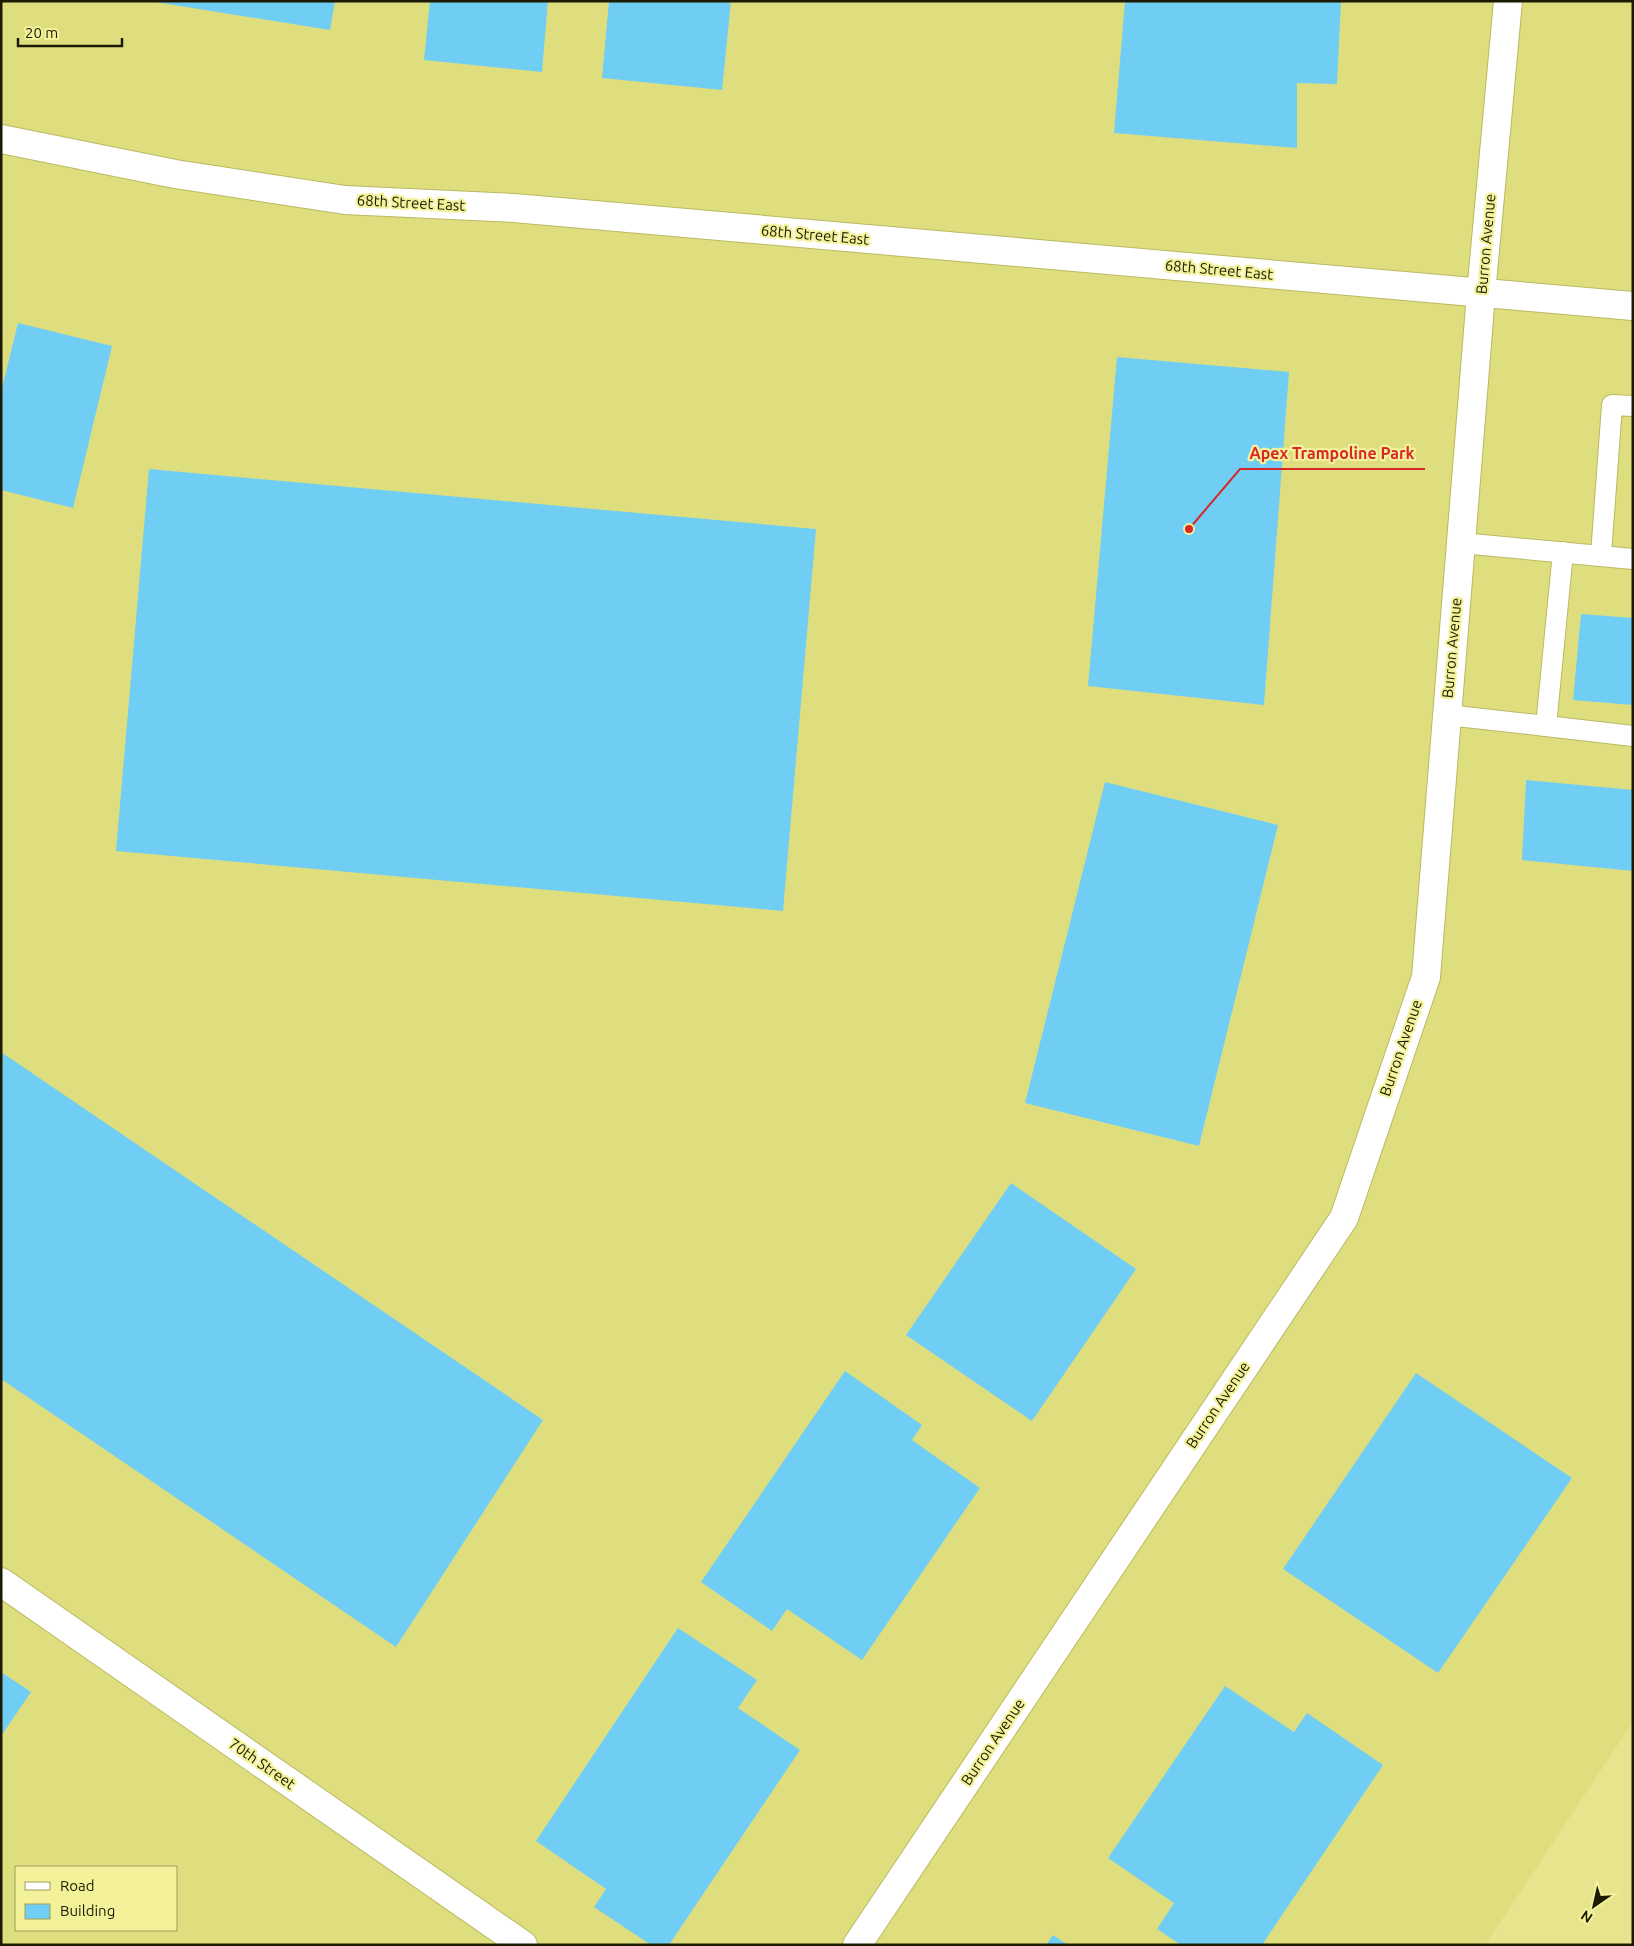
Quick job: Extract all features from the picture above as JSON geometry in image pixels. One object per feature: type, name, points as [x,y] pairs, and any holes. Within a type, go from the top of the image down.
[{"type":"street","name":"Burron Avenue","points":[[857,1945],[1344,1218],[1426,977],[1481,294],[1508,1]]},
{"type":"street","name":"68th Street East","points":[[1,139],[175,174],[345,200],[514,208],[1633,306]]},
{"type":"street","name":"70th Street","points":[[1,1582],[523,1945]]},
{"type":"lane","points":[[1601,555],[1612,405],[1633,406]]},
{"type":"lane","points":[[1461,543],[1633,559]]},
{"type":"lane","points":[[1546,726],[1563,552]]},
{"type":"lane","points":[[1447,715],[1633,736]]},
{"type":"shaded area","points":[[1,1],[1633,1],[1633,1722],[1485,1945],[1,1945]]},
{"type":"building","points":[[149,1],[335,1],[330,30]]},
{"type":"building","points":[[430,1],[548,1],[542,72],[424,60]]},
{"type":"building","points":[[609,1],[731,1],[722,90],[602,78]]},
{"type":"building","points":[[1125,1],[1341,1],[1337,84],[1297,83],[1297,148],[1114,133]]},
{"type":"building","points":[[18,323],[112,346],[73,508],[1,490],[1,392]]},
{"type":"building","points":[[1117,357],[1289,372],[1264,705],[1088,686]]},
{"type":"building","points":[[149,469],[816,529],[783,911],[116,851]]},
{"type":"building","points":[[1581,614],[1633,618],[1633,705],[1573,700]]},
{"type":"building","points":[[1526,780],[1633,790],[1633,871],[1522,860]]},
{"type":"building","points":[[1105,782],[1278,825],[1199,1146],[1025,1103]]},
{"type":"building","points":[[1,1052],[543,1420],[396,1647],[1,1379]]},
{"type":"building","points":[[1011,1183],[1136,1269],[1032,1421],[906,1335]]},
{"type":"building","points":[[845,1371],[922,1425],[912,1440],[980,1488],[862,1660],[787,1609],[772,1631],[701,1582]]},
{"type":"building","points":[[1416,1373],[1572,1478],[1438,1673],[1283,1569]]},
{"type":"building","points":[[678,1628],[757,1680],[738,1708],[800,1750],[669,1945],[651,1945],[594,1907],[606,1889],[536,1841]]},
{"type":"building","points":[[1,1672],[31,1692],[1,1736]]},
{"type":"building","points":[[1225,1686],[1294,1732],[1307,1713],[1383,1765],[1262,1945],[1181,1945],[1157,1929],[1174,1903],[1108,1858]]},
{"type":"building","points":[[1053,1935],[1068,1945],[1046,1945]]},
{"type":"place","name":"Apex Trampoline Park","points":[[1189,529]]}]
